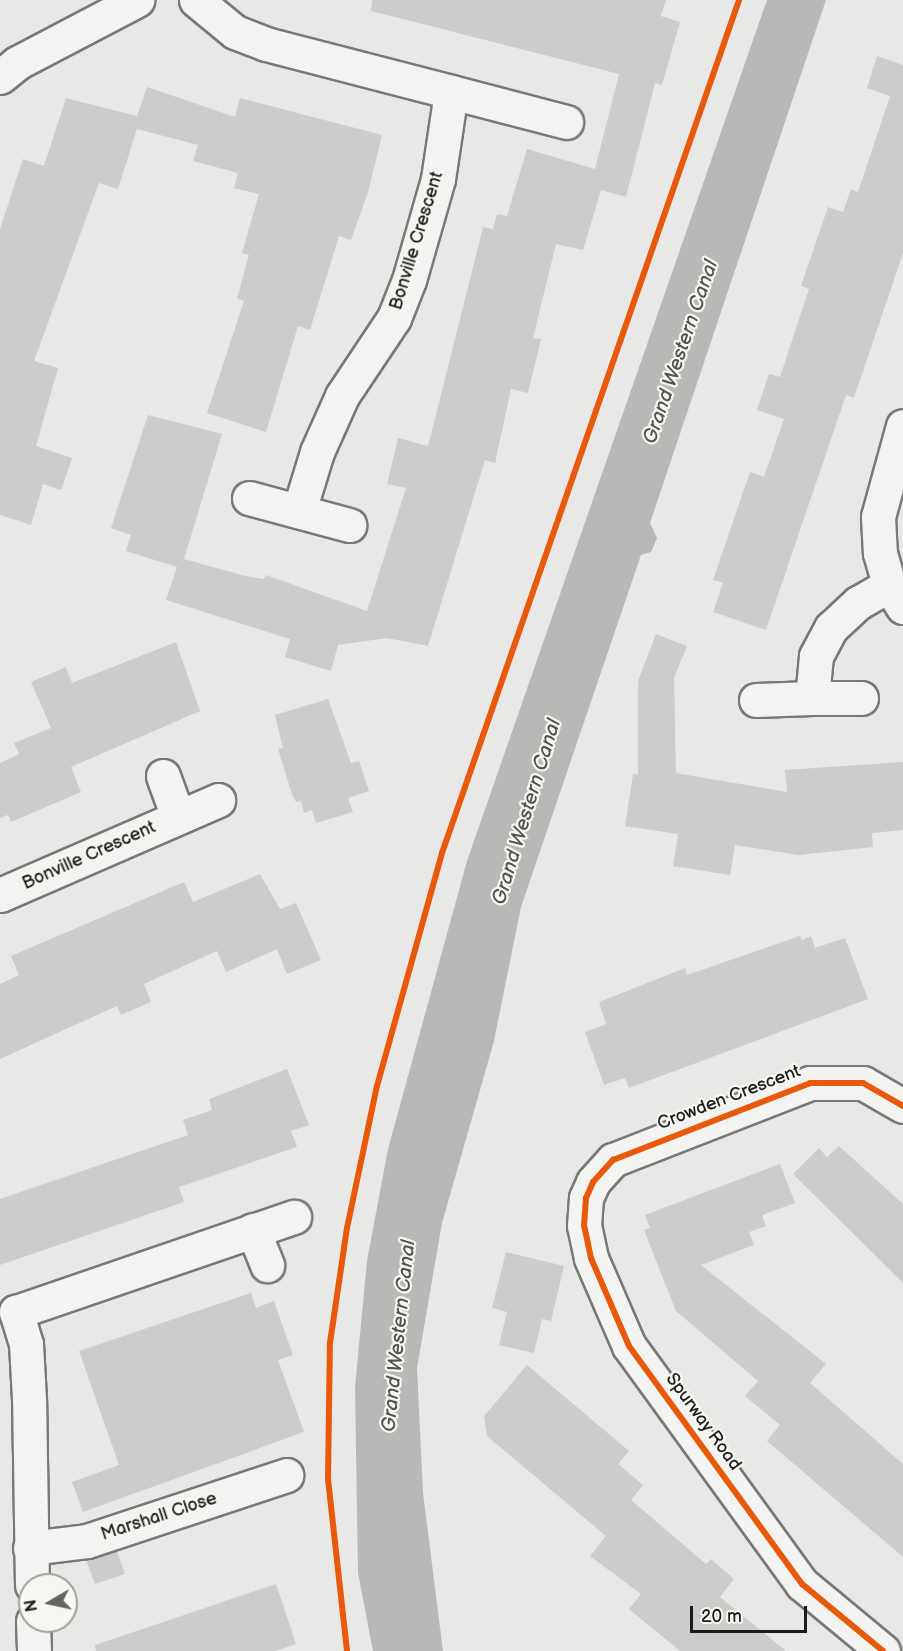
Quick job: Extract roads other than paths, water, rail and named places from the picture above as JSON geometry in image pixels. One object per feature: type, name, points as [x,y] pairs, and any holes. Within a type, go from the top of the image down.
[{"type":"street","points":[[0,77],[17,63],[137,0]]},
{"type":"street","points":[[196,0],[235,32],[266,44],[566,122]]},
{"type":"street","name":"Bonville Crescent","points":[[299,511],[317,452],[342,396],[394,318],[409,280],[438,179],[451,92]]},
{"type":"street","points":[[812,698],[816,656],[831,628],[858,603],[896,596],[878,517],[903,426]]},
{"type":"street","points":[[249,498],[349,525]]},
{"type":"street","points":[[756,700],[861,698]]},
{"type":"street","name":"Bonville Crescent","points":[[164,776],[178,817]]},
{"type":"street","name":"Bonville Crescent","points":[[0,895],[218,800]]},
{"type":"street","name":"Crowden Crescent","points":[[602,1170],[629,1151],[810,1083],[863,1083],[903,1106]]},
{"type":"street","name":"Spurway Road","points":[[602,1170],[586,1198],[584,1226],[591,1258],[629,1346],[802,1584],[883,1651]]},
{"type":"street","points":[[31,1573],[29,1388],[26,1344],[8,1314],[294,1217]]},
{"type":"street","points":[[253,1230],[267,1265]]},
{"type":"street","name":"Marshall Close","points":[[30,1548],[87,1541],[286,1475]]},
{"type":"street","points":[[33,1633],[34,1651]]},
{"type":"water","name":"Grand Western Canal","points":[[767,0],[826,0],[650,523],[657,538],[651,552],[641,555],[521,907],[494,1041],[442,1223],[417,1368],[423,1493],[443,1651],[373,1651],[358,1573],[355,1387],[367,1261],[388,1149],[467,861]]}]
